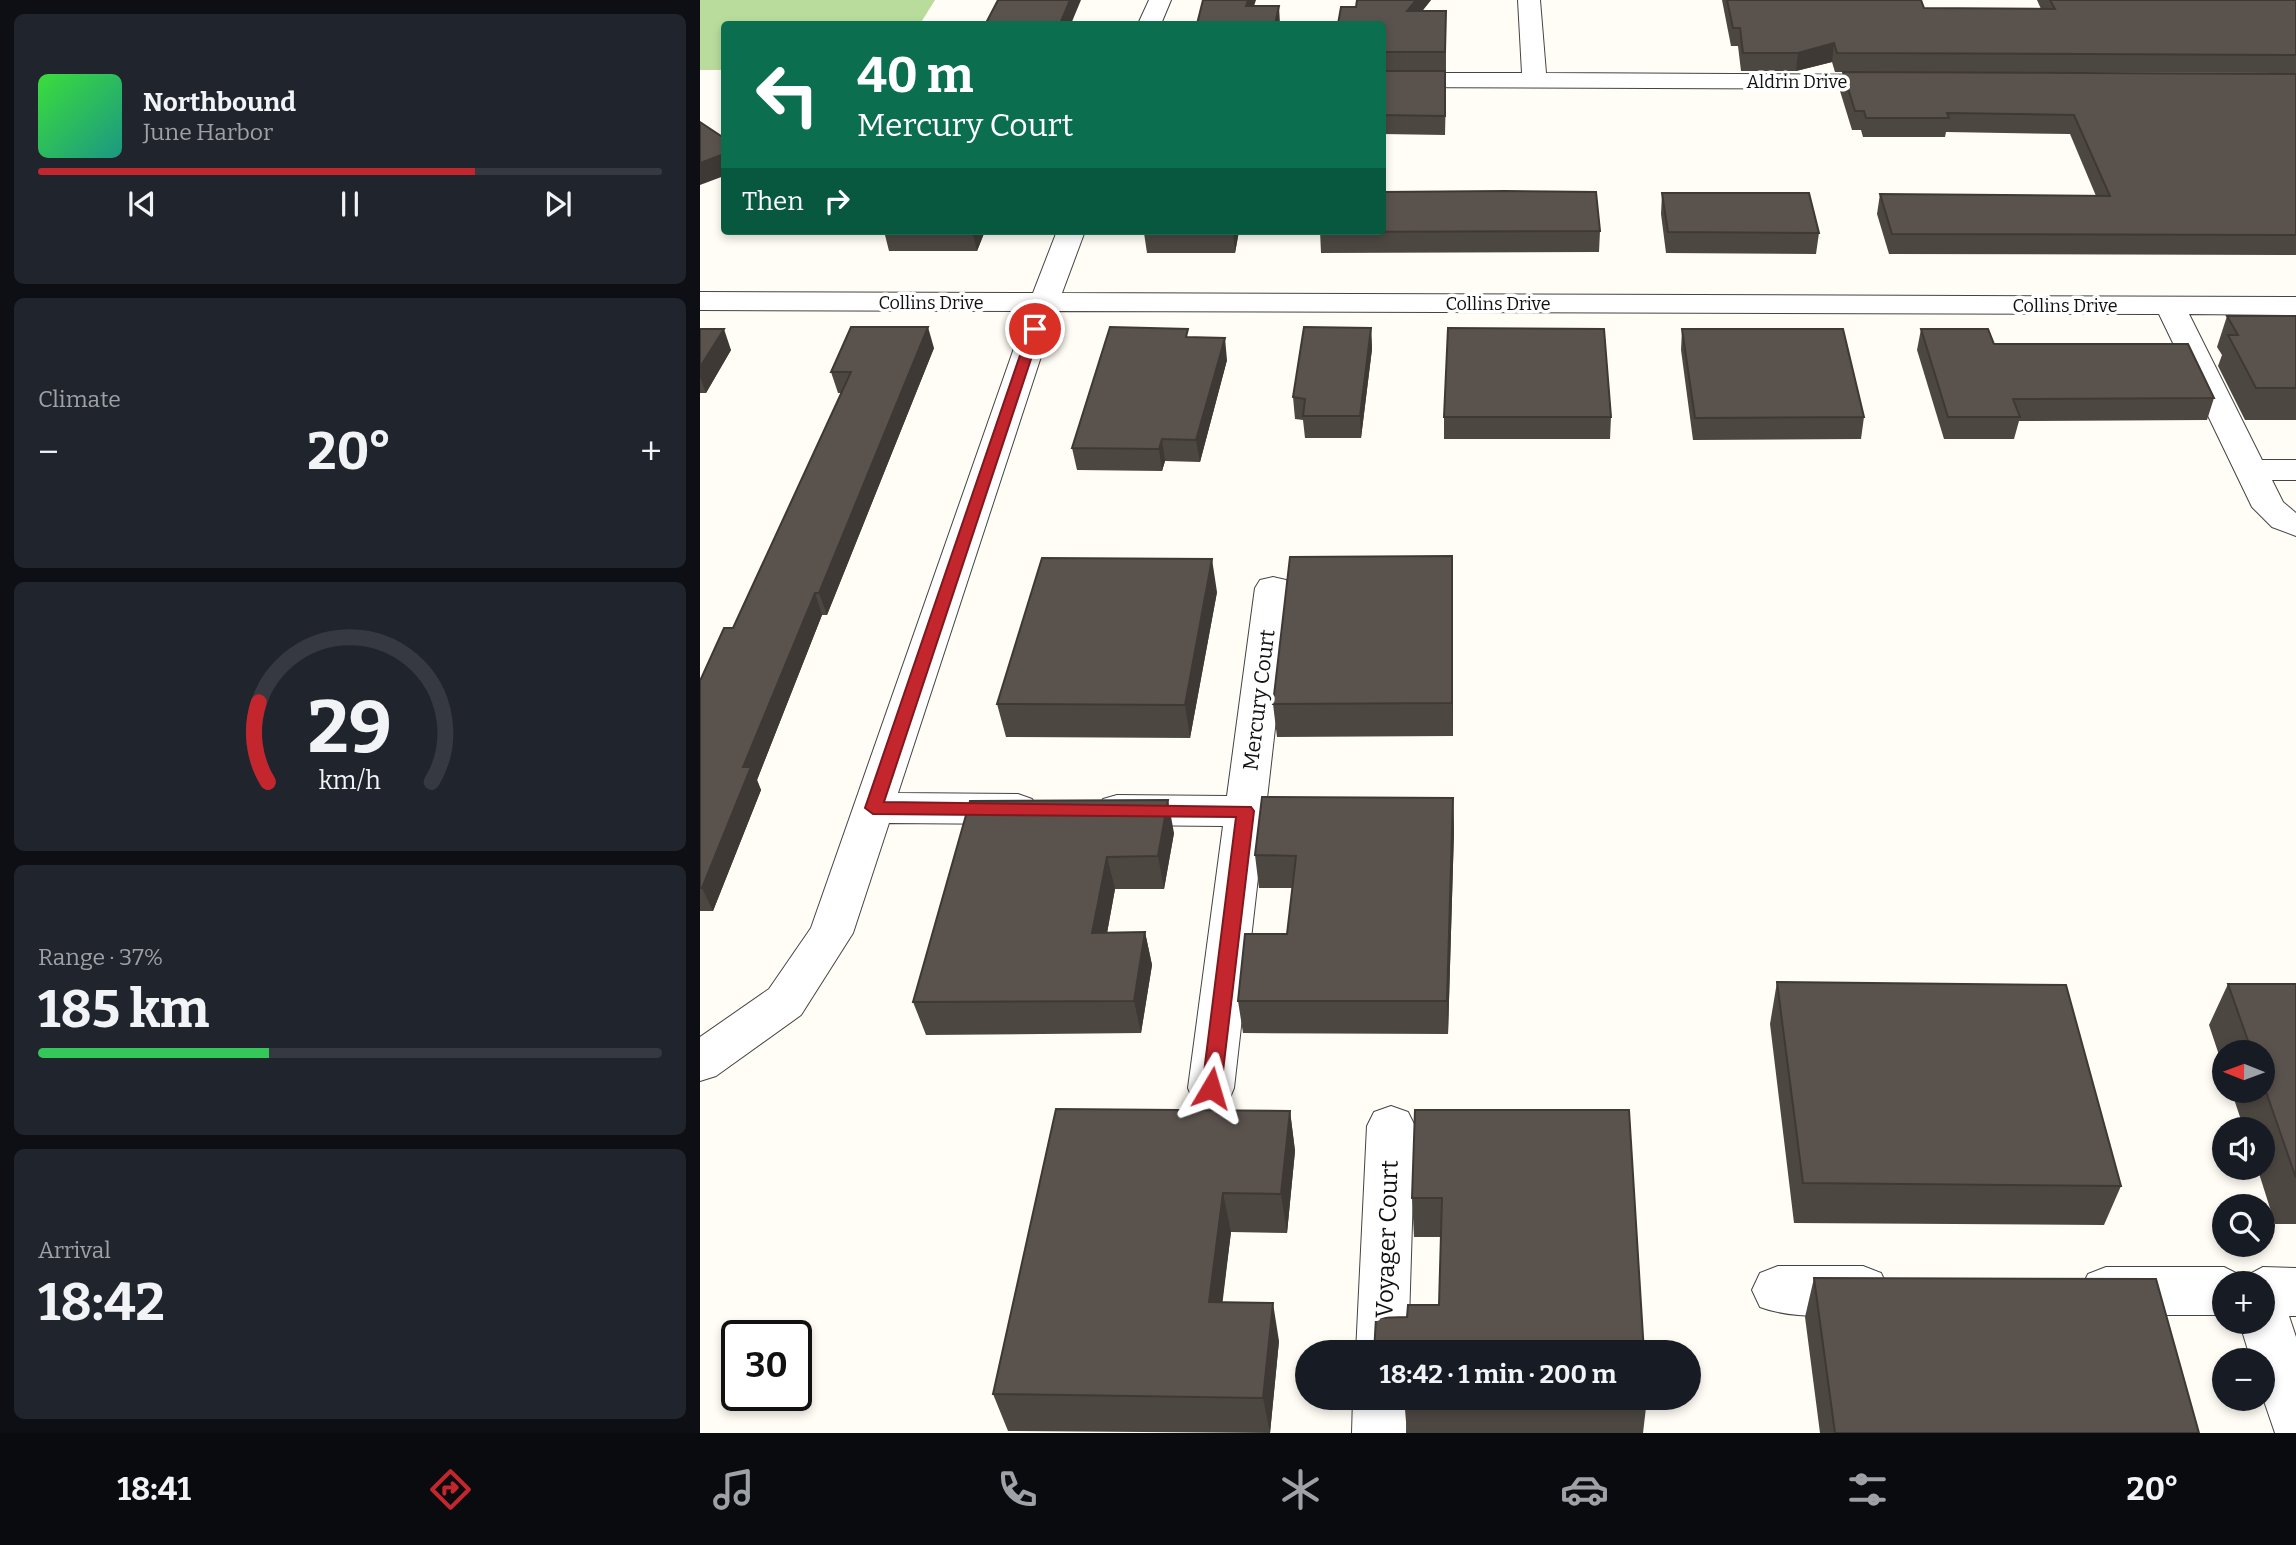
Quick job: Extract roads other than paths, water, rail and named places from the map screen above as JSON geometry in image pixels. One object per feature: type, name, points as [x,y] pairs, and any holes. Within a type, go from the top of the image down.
[{"type":"street","points":[[1151,21],[1160,0]]},
{"type":"street","points":[[1529,0],[1535,82]]},
{"type":"street","name":"Aldrin Drive","points":[[1386,80],[1923,82]]},
{"type":"street","points":[[700,1062],[785,1002],[831,933],[1044,303],[1070,235]]},
{"type":"street","name":"Collins Drive","points":[[700,301],[2296,306]]},
{"type":"street","points":[[2170,306],[2269,507],[2284,520],[2296,525]]},
{"type":"street","points":[[2253,470],[2296,470]]},
{"type":"street","name":"Mercury Court","points":[[1211,1088],[1273,588]]},
{"type":"street","points":[[873,808],[1245,811]]},
{"type":"street","name":"Voyager Court","points":[[1383,1340],[1391,1126]]},
{"type":"street","points":[[1778,1290],[1903,1290]]},
{"type":"street","points":[[2057,1291],[2212,1291]]},
{"type":"street","points":[[2275,1291],[2296,1292]]},
{"type":"street","points":[[2269,1334],[2296,1419]]},
{"type":"street","points":[[1379,1433],[1380,1410]]}]
